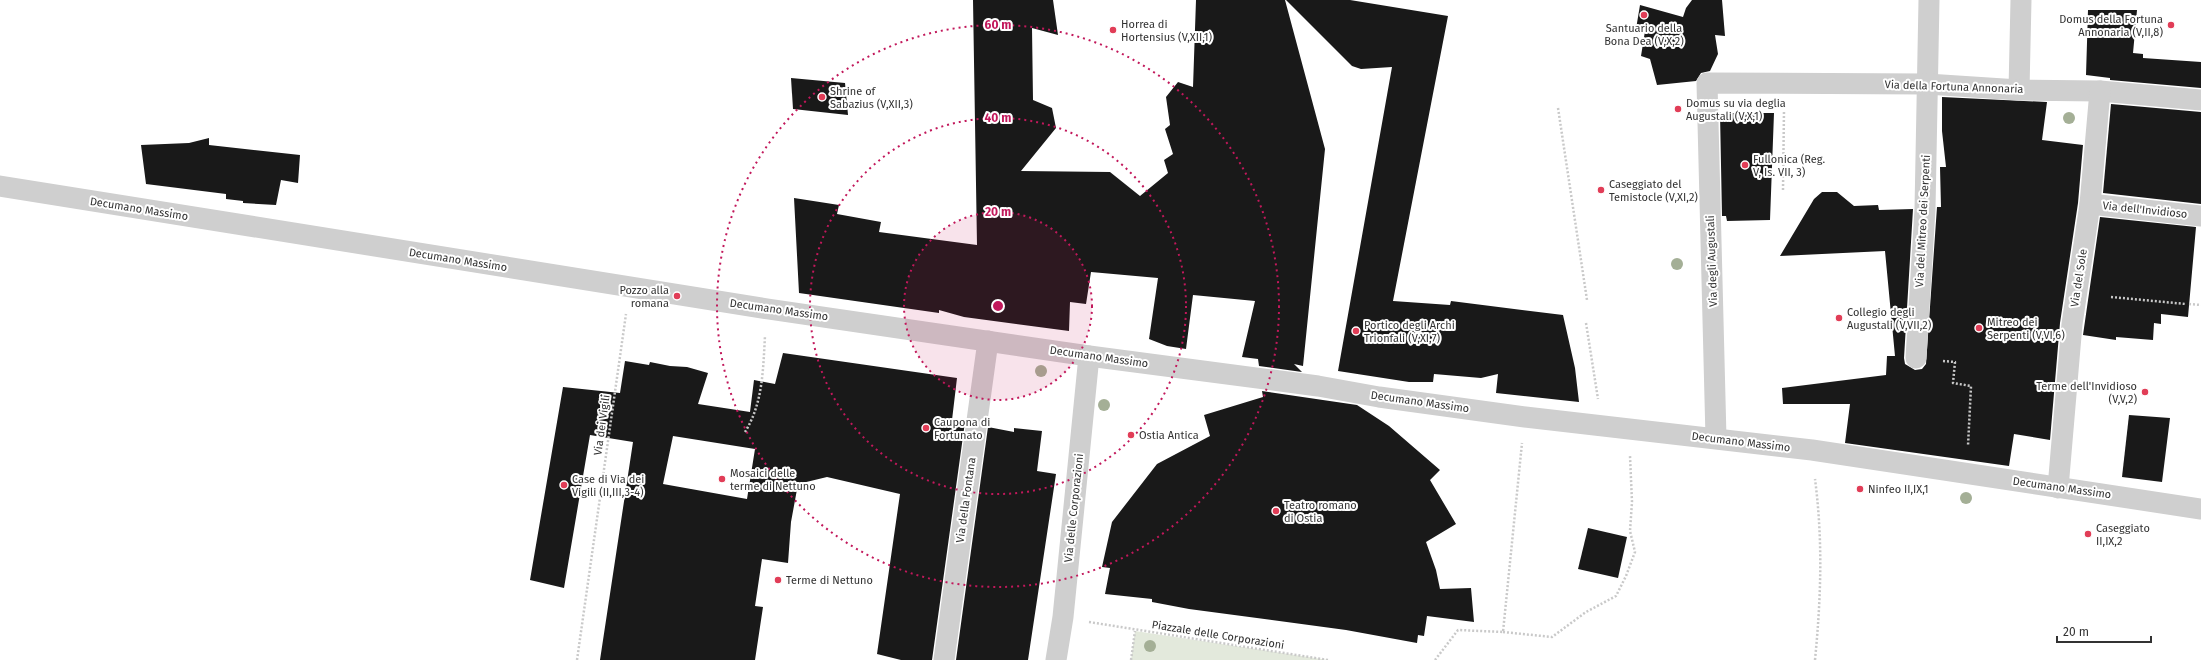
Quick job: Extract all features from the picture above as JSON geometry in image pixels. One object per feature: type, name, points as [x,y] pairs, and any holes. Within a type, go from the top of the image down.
[{"type":"street","name":"Via del Mitreo dei Serpenti","points":[[1916,358],[1925,210],[1929,0]]},
{"type":"street","points":[[2019,90],[2021,0]]},
{"type":"street","name":"Via della Fortuna Annonaria","points":[[1706,83],[1927,84],[2019,90],[2100,91],[2201,100]]},
{"type":"street","name":"Via degli Augustali","points":[[1706,83],[1716,438]]},
{"type":"street","name":"Via del Sole","points":[[2058,488],[2072,324],[2090,204],[2100,91]]},
{"type":"street","name":"Decumano Massimo","points":[[0,186],[768,309],[1090,356],[1318,386],[1379,397],[1524,417],[1812,450],[2201,509]]},
{"type":"street","name":"Via dell'Invidioso","points":[[2090,204],[2201,216]]},
{"type":"street","name":"Via della Fontana","points":[[944,660],[988,341]]},
{"type":"street","name":"Via delle Corporazioni","points":[[1056,660],[1063,617],[1090,356]]},
{"type":"path","points":[[1783,190],[1784,84]]},
{"type":"path","points":[[1558,108],[1587,300]]},
{"type":"path","name":"Via dei Vigili","points":[[577,660],[630,288]]},
{"type":"path","points":[[2106,297],[2201,304]]},
{"type":"path","points":[[745,432],[754,416],[762,380],[768,309]]},
{"type":"path","points":[[1586,323],[1602,426]]},
{"type":"path","points":[[1916,358],[1955,362],[1953,382],[1971,386],[1966,474]]},
{"type":"path","points":[[1503,632],[1524,417]]},
{"type":"path","points":[[1435,660],[1458,630],[1503,632],[1552,637],[1586,612],[1616,596],[1635,552],[1630,531],[1632,502],[1629,429]]},
{"type":"path","points":[[1812,450],[1821,523],[1821,598],[1815,660]]},
{"type":"path","points":[[1063,617],[1135,631]]},
{"type":"path","name":"Piazzale delle Corporazioni","points":[[1131,660],[1135,631],[1328,660]]},
{"type":"shaded area","points":[[1135,631],[1328,660],[1131,660]]},
{"type":"building","points":[[973,0],[1053,0],[1058,35],[1032,28],[1033,100],[1052,108],[1056,128],[1021,171],[1110,172],[1140,196],[1168,173],[1164,160],[1173,154],[1165,129],[1170,125],[1166,97],[1178,82],[1193,87],[1196,0],[1285,0],[1325,149],[1303,366],[1294,364],[1302,372],[1259,366],[1258,359],[1242,357],[1255,301],[1193,295],[1186,349],[1167,346],[1149,339],[1158,278],[1091,272],[1086,304],[1070,302],[1069,331],[964,317],[939,310],[939,313],[799,293],[794,198],[839,205],[837,214],[881,222],[879,232],[977,245]]},
{"type":"building","points":[[1286,0],[1350,0],[1448,16],[1393,301],[1450,305],[1451,301],[1563,315],[1575,368],[1579,402],[1496,393],[1498,374],[1481,378],[1434,374],[1433,382],[1409,382],[1338,371],[1392,67],[1361,69],[1352,66]]},
{"type":"building","points":[[1692,0],[1722,0],[1725,36],[1715,35],[1718,54],[1710,71],[1701,73],[1696,81],[1657,85],[1650,59],[1641,56],[1645,31],[1636,29],[1640,5],[1683,17],[1686,8]]},
{"type":"building","points":[[2088,10],[2137,10],[2133,53],[2143,54],[2143,58],[2201,62],[2201,88],[2110,80],[2110,78],[2086,75]]},
{"type":"building","points":[[791,78],[845,83],[848,115],[793,109]]},
{"type":"building","points":[[1942,97],[2047,102],[2042,140],[2083,145],[2078,203],[2060,323],[2050,440],[2014,434],[2009,466],[1845,443],[1850,404],[1783,404],[1782,388],[1886,375],[1887,356],[1895,356],[1885,251],[1780,256],[1814,199],[1822,192],[1837,192],[1854,206],[1878,205],[1879,210],[1913,209],[1904,358],[1905,364],[1915,370],[1922,369],[1926,364],[1937,207],[1941,207],[1940,167],[1946,167],[1942,131]]},
{"type":"building","points":[[2111,104],[2201,112],[2201,204],[2103,193]]},
{"type":"building","name":"Fullonica (Reg. V, Is. VII, 3)","points":[[1720,113],[1774,113],[1770,220],[1727,221],[1726,216],[1722,216]]},
{"type":"building","points":[[209,138],[209,145],[300,155],[298,183],[281,180],[276,205],[243,203],[243,201],[226,199],[226,194],[146,184],[141,145],[189,143]]},
{"type":"building","points":[[2100,217],[2196,227],[2188,317],[2161,314],[2161,324],[2154,323],[2153,340],[2116,337],[2116,340],[2083,335]]},
{"type":"building","points":[[783,353],[957,378],[952,420],[965,422],[932,660],[901,660],[877,654],[900,494],[827,477],[798,484],[791,522],[788,563],[762,559],[755,606],[763,607],[755,660],[600,660],[633,442],[590,435],[564,588],[530,580],[563,387],[620,393],[625,361],[649,365],[650,362],[670,366],[687,367],[708,373],[698,404],[750,412],[754,380],[775,384]],"holes":[[[673,436],[755,449],[747,499],[663,484]]]},
{"type":"building","name":"Teatro romano di Ostia","points":[[1262,391],[1357,405],[1389,426],[1440,470],[1430,480],[1456,524],[1426,542],[1436,570],[1440,589],[1471,588],[1474,622],[1427,616],[1424,636],[1418,635],[1417,643],[1346,630],[1189,609],[1152,602],[1152,599],[1105,594],[1110,568],[1102,567],[1112,522],[1157,464],[1210,436],[1204,415],[1263,397]]},
{"type":"building","points":[[2129,415],[2170,418],[2162,482],[2122,477]]},
{"type":"building","points":[[988,427],[1014,432],[1014,428],[1042,431],[1037,471],[1056,474],[1028,660],[956,660]]},
{"type":"building","points":[[1588,528],[1627,537],[1618,578],[1578,569]]},
{"type":"place","name":"Santuario della Bona Dea (V,X,2)","points":[[1644,15]]},
{"type":"place","name":"Domus della Fortuna Annonaria (V,II,8)","points":[[2171,25]]},
{"type":"place","name":"Horrea di Hortensius (V,XII,1)","points":[[1113,30]]},
{"type":"place","name":"Shrine of Sabazius (V,XII,3)","points":[[822,97]]},
{"type":"place","name":"Domus su via deglia Augustali (V,X,1)","points":[[1678,109]]},
{"type":"place","name":"Fullonica (Reg. V, Is. VII, 3)","points":[[1745,165]]},
{"type":"place","name":"Caseggiato del Temistocle (V,XI,2)","points":[[1601,190]]},
{"type":"place","name":"Pozzo alla romana","points":[[677,296]]},
{"type":"place","name":"Collegio degli Augustali (V,VII,2)","points":[[1839,318]]},
{"type":"place","name":"Mitreo dei Serpenti (V,VI,6)","points":[[1979,328]]},
{"type":"place","name":"Portico degli Archi Trionfali (V,XI,7)","points":[[1356,331]]},
{"type":"place","name":"Terme dell'Invidioso (V,V,2)","points":[[2145,392]]},
{"type":"place","name":"Caupona di Fortunato","points":[[926,428]]},
{"type":"place","name":"Ostia Antica","points":[[1131,435]]},
{"type":"place","name":"Mosaici delle terme di Nettuno","points":[[722,479]]},
{"type":"place","name":"Case di Via dei Vigili (II,III,3-4)","points":[[564,485]]},
{"type":"place","name":"Ninfeo II,IX,1","points":[[1860,489]]},
{"type":"place","name":"Teatro romano di Ostia","points":[[1276,511]]},
{"type":"place","name":"Caseggiato II,IX,2","points":[[2088,534]]},
{"type":"place","name":"Terme di Nettuno","points":[[778,580]]}]
